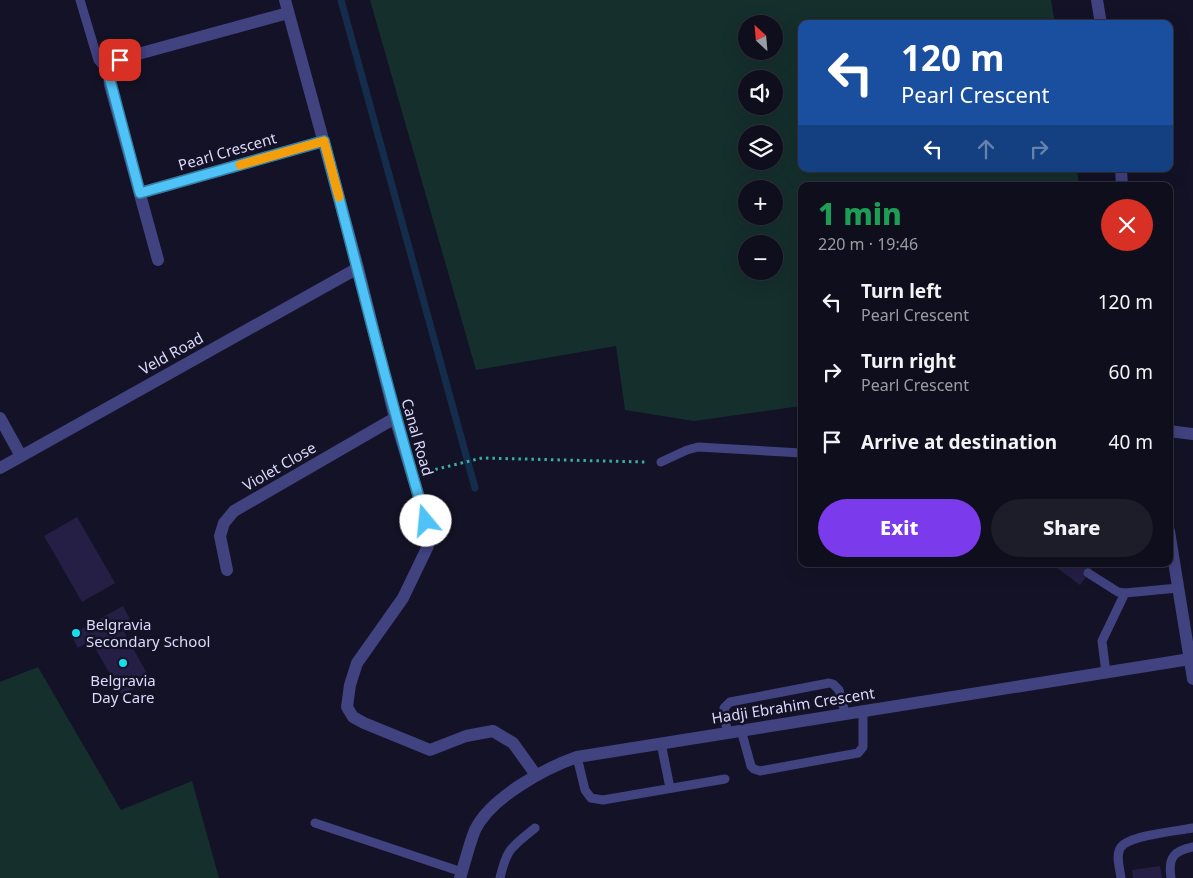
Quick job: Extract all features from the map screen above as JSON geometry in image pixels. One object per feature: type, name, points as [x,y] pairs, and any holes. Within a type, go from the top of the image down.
[{"type":"street","name":"Canal Road","points":[[284,0],[358,268],[395,418],[426,521],[428,546],[403,598],[357,664],[350,685],[347,707],[353,718],[430,750],[466,736],[494,731],[514,743],[536,775]]},
{"type":"street","points":[[1097,0],[1100,20]]},
{"type":"street","points":[[158,260],[110,85],[110,74],[115,64],[127,57],[288,13]]},
{"type":"street","name":"Pearl Crescent","points":[[140,193],[324,141]]},
{"type":"street","name":"Veld Road","points":[[0,468],[358,268]]},
{"type":"street","points":[[0,418],[21,456]]},
{"type":"street","name":"Violet Close","points":[[227,570],[220,536],[224,523],[234,511],[395,418]]},
{"type":"street","points":[[1173,432],[1193,434]]},
{"type":"street","points":[[1173,556],[1193,680]]},
{"type":"street","name":"Hadji Ebrahim Crescent","points":[[461,875],[476,829],[492,809],[516,788],[536,775],[557,764],[577,757],[1190,659]]},
{"type":"lane","points":[[80,0],[98,60],[110,74]]},
{"type":"lane","points":[[662,462],[698,447],[798,453]]},
{"type":"lane","points":[[1088,572],[1118,592],[1178,588]]},
{"type":"lane","points":[[1106,673],[1102,641],[1125,593]]},
{"type":"lane","points":[[727,732],[724,708],[730,702],[829,683],[839,690],[846,713]]},
{"type":"lane","points":[[741,730],[751,766],[760,771],[858,753],[863,746],[863,710]]},
{"type":"lane","points":[[661,743],[670,788]]},
{"type":"lane","points":[[577,757],[585,790],[591,798],[603,800],[725,779]]},
{"type":"lane","points":[[315,823],[461,875]]},
{"type":"lane","points":[[500,878],[504,858],[511,848],[535,828]]},
{"type":"lane","points":[[1121,878],[1118,855],[1122,846],[1132,840],[1193,828]]},
{"type":"lane","points":[[1171,878],[1170,867],[1174,855],[1183,849],[1193,847]]},
{"type":"path","points":[[449,466],[482,458],[662,462]]},
{"type":"green space","points":[[370,0],[1051,0],[1054,20],[798,20],[798,172],[1077,172],[1079,182],[798,182],[798,406],[694,421],[625,410],[616,346],[476,370]]},
{"type":"green space","points":[[38,667],[121,810],[192,781],[219,878],[0,878],[0,682]]},
{"type":"building","points":[[77,517],[115,583],[82,602],[44,536]]},
{"type":"building","points":[[1056,567],[1093,567],[1080,585]]},
{"type":"building","name":"Belgravia Day Care","points":[[123,606],[130,619],[126,621],[130,628],[124,632],[150,679],[122,695],[95,648],[98,646],[93,639],[78,648],[71,635]]},
{"type":"building","points":[[1160,866],[1162,878],[1133,878],[1132,870]]},
{"type":"waterway","points":[[341,0],[475,488]]},
{"type":"slow traffic","points":[[240,165],[324,141],[339,197]]},
{"type":"place","name":"Belgravia Secondary School","points":[[76,633]]},
{"type":"place","name":"Belgravia Day Care","points":[[123,663]]},
{"type":"route","points":[[120,60],[115,64],[110,74],[110,85],[140,193],[324,141],[395,418],[426,521]]}]
